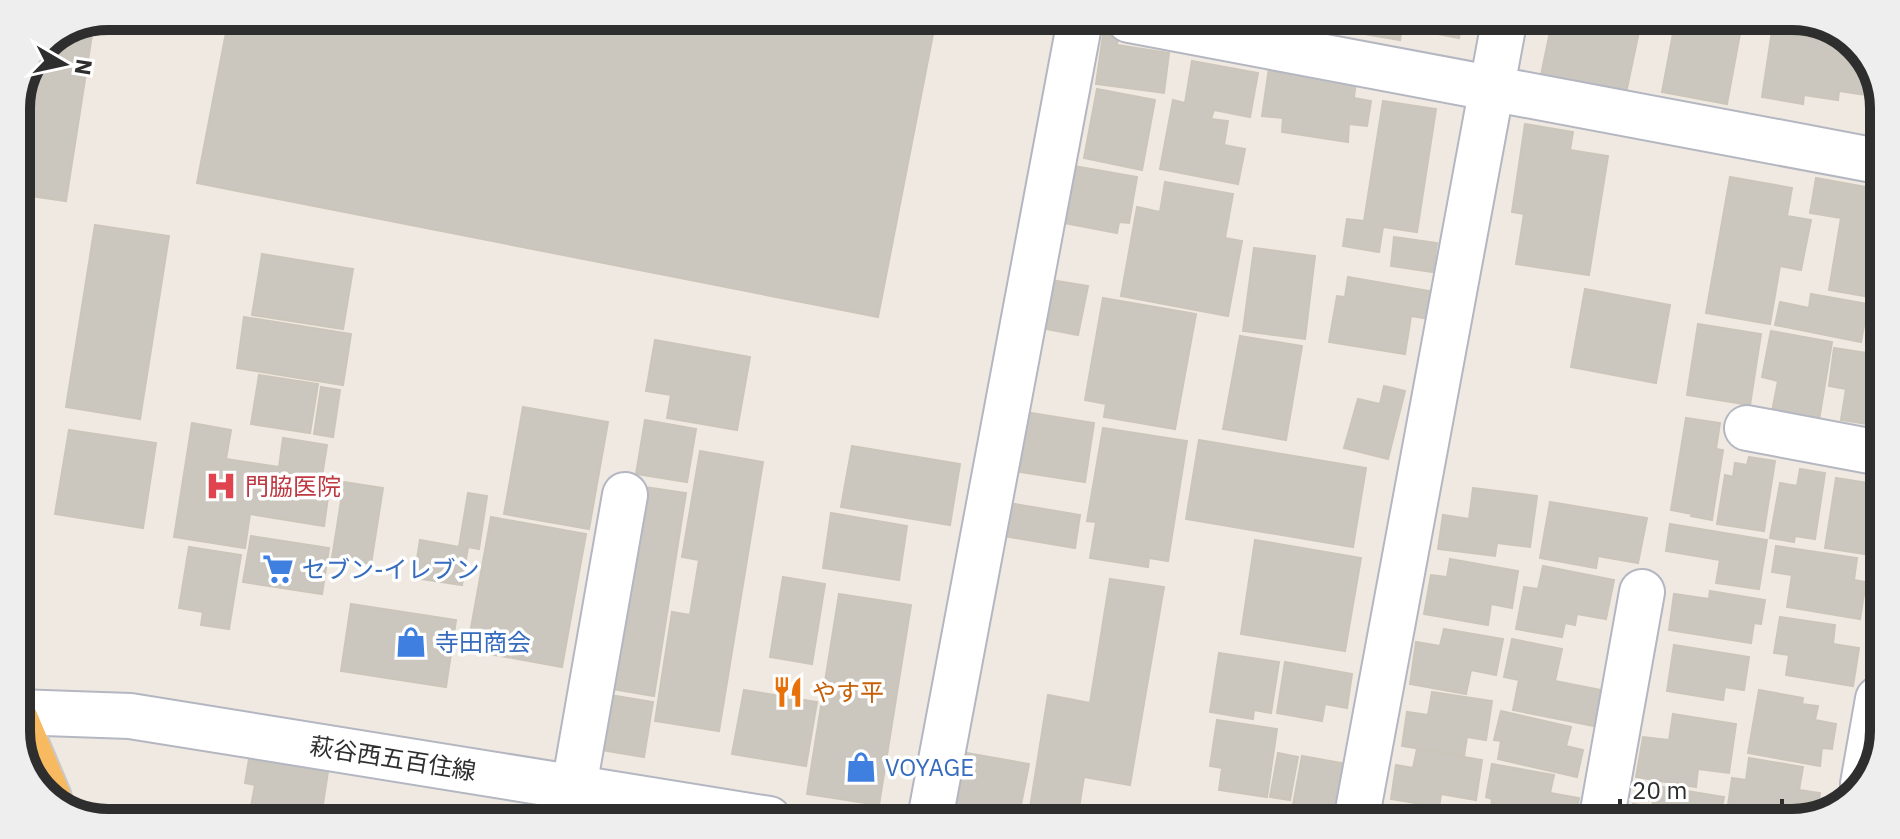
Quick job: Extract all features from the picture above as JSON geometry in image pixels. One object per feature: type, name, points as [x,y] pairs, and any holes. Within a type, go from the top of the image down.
[{"type":"street","points":[[932,809],[1078,30]]},
{"type":"street","points":[[1182,30],[1870,160]]},
{"type":"street","points":[[1358,809],[1502,30]]},
{"type":"street","points":[[1747,428],[1870,451]]},
{"type":"street","points":[[574,787],[625,495]]},
{"type":"street","points":[[1603,809],[1642,592]]},
{"type":"street","name":"萩谷西五百住線","points":[[30,712],[130,716],[708,809]]},
{"type":"building","points":[[226,30],[934,30],[878,317],[197,183]]},
{"type":"building","points":[[1346,30],[1402,30],[1400,40]]},
{"type":"building","points":[[1418,30],[1460,30],[1459,38]]},
{"type":"building","points":[[1550,30],[1639,30],[1626,93],[1541,75]]},
{"type":"building","points":[[1674,30],[1741,30],[1727,104],[1662,92]]},
{"type":"building","points":[[1772,31],[1832,41],[1849,55],[1848,63],[1857,64],[1868,89],[1867,95],[1839,91],[1838,100],[1804,95],[1803,104],[1762,97]]},
{"type":"building","points":[[92,32],[66,201],[30,196],[30,103],[38,73],[46,60],[69,40]]},
{"type":"building","points":[[1103,35],[1118,37],[1117,45],[1169,53],[1164,93],[1096,84]]},
{"type":"building","points":[[1192,61],[1258,73],[1250,117],[1214,110],[1211,119],[1228,121],[1224,145],[1245,149],[1238,184],[1160,169],[1173,100],[1185,103]]},
{"type":"building","points":[[1269,68],[1356,80],[1354,98],[1371,101],[1367,126],[1349,124],[1348,142],[1282,132],[1283,118],[1262,116]]},
{"type":"building","points":[[1097,89],[1155,100],[1142,170],[1084,158]]},
{"type":"building","points":[[1383,101],[1436,109],[1417,232],[1383,227],[1379,252],[1343,246],[1347,219],[1364,221]]},
{"type":"building","points":[[1525,124],[1573,132],[1570,150],[1608,156],[1589,275],[1516,264],[1524,214],[1512,212]]},
{"type":"building","points":[[1074,166],[1137,177],[1129,223],[1119,222],[1117,233],[1064,223]]},
{"type":"building","points":[[1730,177],[1792,188],[1787,216],[1811,220],[1801,270],[1780,266],[1770,324],[1706,313]]},
{"type":"building","points":[[1816,178],[1870,188],[1870,297],[1829,290],[1841,218],[1810,213]]},
{"type":"building","points":[[1165,182],[1233,194],[1225,238],[1242,241],[1228,316],[1121,296],[1137,207],[1160,212]]},
{"type":"building","points":[[95,225],[169,236],[140,419],[66,407]]},
{"type":"building","points":[[1394,237],[1437,243],[1433,272],[1391,266]]},
{"type":"building","points":[[1254,248],[1315,256],[1305,339],[1243,331]]},
{"type":"building","points":[[262,254],[353,269],[343,329],[252,315]]},
{"type":"building","points":[[1348,277],[1435,292],[1430,319],[1411,316],[1405,354],[1329,342],[1337,296],[1345,297]]},
{"type":"building","points":[[1051,280],[1088,286],[1078,335],[1041,328]]},
{"type":"building","points":[[1585,289],[1670,305],[1656,383],[1571,367]]},
{"type":"building","points":[[1811,294],[1868,304],[1861,342],[1775,325],[1780,302],[1809,308]]},
{"type":"building","points":[[1103,298],[1196,314],[1175,429],[1104,417],[1106,404],[1085,400]]},
{"type":"building","points":[[244,317],[351,334],[343,385],[237,368]]},
{"type":"building","points":[[1698,324],[1761,334],[1750,405],[1687,395]]},
{"type":"building","points":[[1771,331],[1832,342],[1819,420],[1772,412],[1778,381],[1762,377]]},
{"type":"building","points":[[1240,336],[1302,346],[1286,440],[1223,429]]},
{"type":"building","points":[[655,340],[750,357],[737,430],[667,418],[671,395],[646,391]]},
{"type":"building","points":[[1834,348],[1870,353],[1870,424],[1841,420],[1846,389],[1829,386]]},
{"type":"building","points":[[259,375],[318,384],[310,433],[251,424]]},
{"type":"building","points":[[1384,386],[1405,391],[1388,459],[1344,448],[1358,399],[1380,404]]},
{"type":"building","points":[[321,387],[340,390],[333,437],[314,434]]},
{"type":"building","points":[[523,407],[608,422],[589,529],[504,514]]},
{"type":"building","points":[[1025,412],[1094,423],[1085,482],[1015,471]]},
{"type":"building","points":[[1686,418],[1720,423],[1716,449],[1723,450],[1712,520],[1671,510]]},
{"type":"building","points":[[645,420],[696,429],[687,482],[636,474]]},
{"type":"building","points":[[192,423],[231,430],[226,459],[279,467],[283,438],[327,445],[320,489],[329,490],[324,526],[250,514],[245,548],[174,537]]},
{"type":"building","points":[[1103,428],[1187,441],[1168,561],[1149,558],[1148,567],[1090,558],[1096,522],[1087,521]]},
{"type":"building","points":[[69,430],[156,443],[143,528],[55,514]]},
{"type":"building","points":[[1199,440],[1366,468],[1353,547],[1186,519]]},
{"type":"building","points":[[852,446],[960,464],[950,525],[841,507]]},
{"type":"building","points":[[700,451],[763,462],[719,731],[655,721],[672,612],[690,615],[699,560],[682,557]]},
{"type":"building","points":[[1749,457],[1775,461],[1764,531],[1717,524],[1725,475],[1733,477],[1735,463],[1747,465]]},
{"type":"building","points":[[1800,469],[1825,473],[1815,539],[1795,536],[1794,542],[1770,538],[1780,483],[1797,486]]},
{"type":"building","points":[[1836,478],[1870,483],[1870,555],[1825,548]]},
{"type":"building","points":[[344,482],[383,488],[371,564],[332,558]]},
{"type":"building","points":[[638,486],[686,493],[654,696],[606,688]]},
{"type":"building","points":[[1473,488],[1537,496],[1530,547],[1497,543],[1495,556],[1438,549],[1443,515],[1469,519]]},
{"type":"building","points":[[468,493],[487,496],[479,549],[468,547],[462,585],[414,578],[420,540],[459,547]]},
{"type":"building","points":[[1003,502],[1080,515],[1075,548],[998,535]]},
{"type":"building","points":[[1550,502],[1647,518],[1638,563],[1598,556],[1596,568],[1540,558]]},
{"type":"building","points":[[831,513],[907,526],[899,580],[823,568]]},
{"type":"building","points":[[491,517],[586,534],[562,667],[467,650]]},
{"type":"building","points":[[1670,524],[1767,540],[1759,589],[1716,583],[1720,560],[1666,551]]},
{"type":"building","points":[[251,536],[329,548],[322,594],[243,582]]},
{"type":"building","points":[[1255,540],[1361,558],[1345,651],[1241,634]]},
{"type":"building","points":[[1776,546],[1857,558],[1854,580],[1866,582],[1860,619],[1787,607],[1792,575],[1772,572]]},
{"type":"building","points":[[189,547],[241,555],[229,629],[201,625],[203,612],[179,608]]},
{"type":"building","points":[[1450,559],[1518,571],[1512,608],[1491,604],[1488,625],[1424,614],[1431,575],[1447,577]]},
{"type":"building","points":[[1543,566],[1614,580],[1606,619],[1577,614],[1575,625],[1565,623],[1562,637],[1516,629],[1524,587],[1538,589]]},
{"type":"building","points":[[783,577],[825,584],[812,664],[770,657]]},
{"type":"building","points":[[1110,579],[1164,587],[1130,785],[1084,777],[1079,809],[1030,809],[1048,695],[1090,703]]},
{"type":"building","points":[[1710,591],[1765,600],[1761,624],[1754,623],[1751,643],[1669,630],[1674,594],[1709,599]]},
{"type":"building","points":[[839,594],[911,605],[879,805],[807,794]]},
{"type":"building","points":[[351,604],[456,620],[446,687],[341,671]]},
{"type":"building","points":[[1780,617],[1835,625],[1833,644],[1859,648],[1853,686],[1786,675],[1789,655],[1774,653]]},
{"type":"building","points":[[1444,629],[1503,639],[1496,675],[1471,670],[1466,694],[1410,684],[1416,642],[1440,646]]},
{"type":"building","points":[[1512,639],[1562,649],[1555,681],[1601,690],[1594,726],[1513,710],[1519,680],[1504,677]]},
{"type":"building","points":[[1674,645],[1749,657],[1744,690],[1725,687],[1723,700],[1667,691]]},
{"type":"building","points":[[1219,653],[1279,662],[1271,713],[1254,710],[1253,719],[1210,712]]},
{"type":"building","points":[[1285,662],[1352,674],[1347,708],[1325,704],[1322,721],[1277,713]]},
{"type":"building","points":[[744,690],[817,702],[806,766],[732,754]]},
{"type":"building","points":[[1759,690],[1803,698],[1802,704],[1818,706],[1815,720],[1836,724],[1832,749],[1822,748],[1820,766],[1748,753]]},
{"type":"building","points":[[1432,692],[1492,701],[1486,740],[1467,737],[1464,756],[1402,746],[1407,712],[1428,715]]},
{"type":"building","points":[[610,695],[653,702],[644,757],[601,750]]},
{"type":"building","points":[[1501,711],[1571,727],[1566,746],[1583,750],[1577,777],[1498,759],[1501,741],[1494,740]]},
{"type":"building","points":[[1673,714],[1736,724],[1729,773],[1698,769],[1696,787],[1636,777],[1643,737],[1669,740]]},
{"type":"building","points":[[1217,720],[1277,729],[1267,797],[1219,790],[1222,768],[1210,766]]},
{"type":"building","points":[[1417,749],[1482,760],[1476,800],[1441,794],[1439,807],[1391,799],[1396,765],[1413,768]]},
{"type":"building","points":[[961,752],[1029,764],[1020,809],[949,809]]},
{"type":"building","points":[[250,753],[329,765],[322,809],[250,809],[255,785],[245,783]]},
{"type":"building","points":[[1278,753],[1298,757],[1290,800],[1270,797]]},
{"type":"building","points":[[1302,756],[1347,764],[1339,809],[1292,809]]},
{"type":"building","points":[[1749,758],[1803,767],[1799,790],[1820,793],[1818,804],[1792,809],[1727,809],[1732,778],[1746,780]]},
{"type":"building","points":[[1492,764],[1554,775],[1550,793],[1579,798],[1577,809],[1491,809],[1492,799],[1486,797]]},
{"type":"building","points":[[1656,786],[1724,797],[1722,809],[1632,809],[1633,804],[1652,807]]},
{"type":"building","points":[[1195,805],[1223,809],[1194,809]]},
{"type":"place","name":"門脇医院","points":[[221,486]]},
{"type":"place","name":"セブン-イレブン","points":[[278,569]]},
{"type":"place","name":"寺田商会","points":[[411,642]]},
{"type":"place","name":"やす平","points":[[788,692]]},
{"type":"place","name":"VOYAGE","points":[[861,767]]}]
